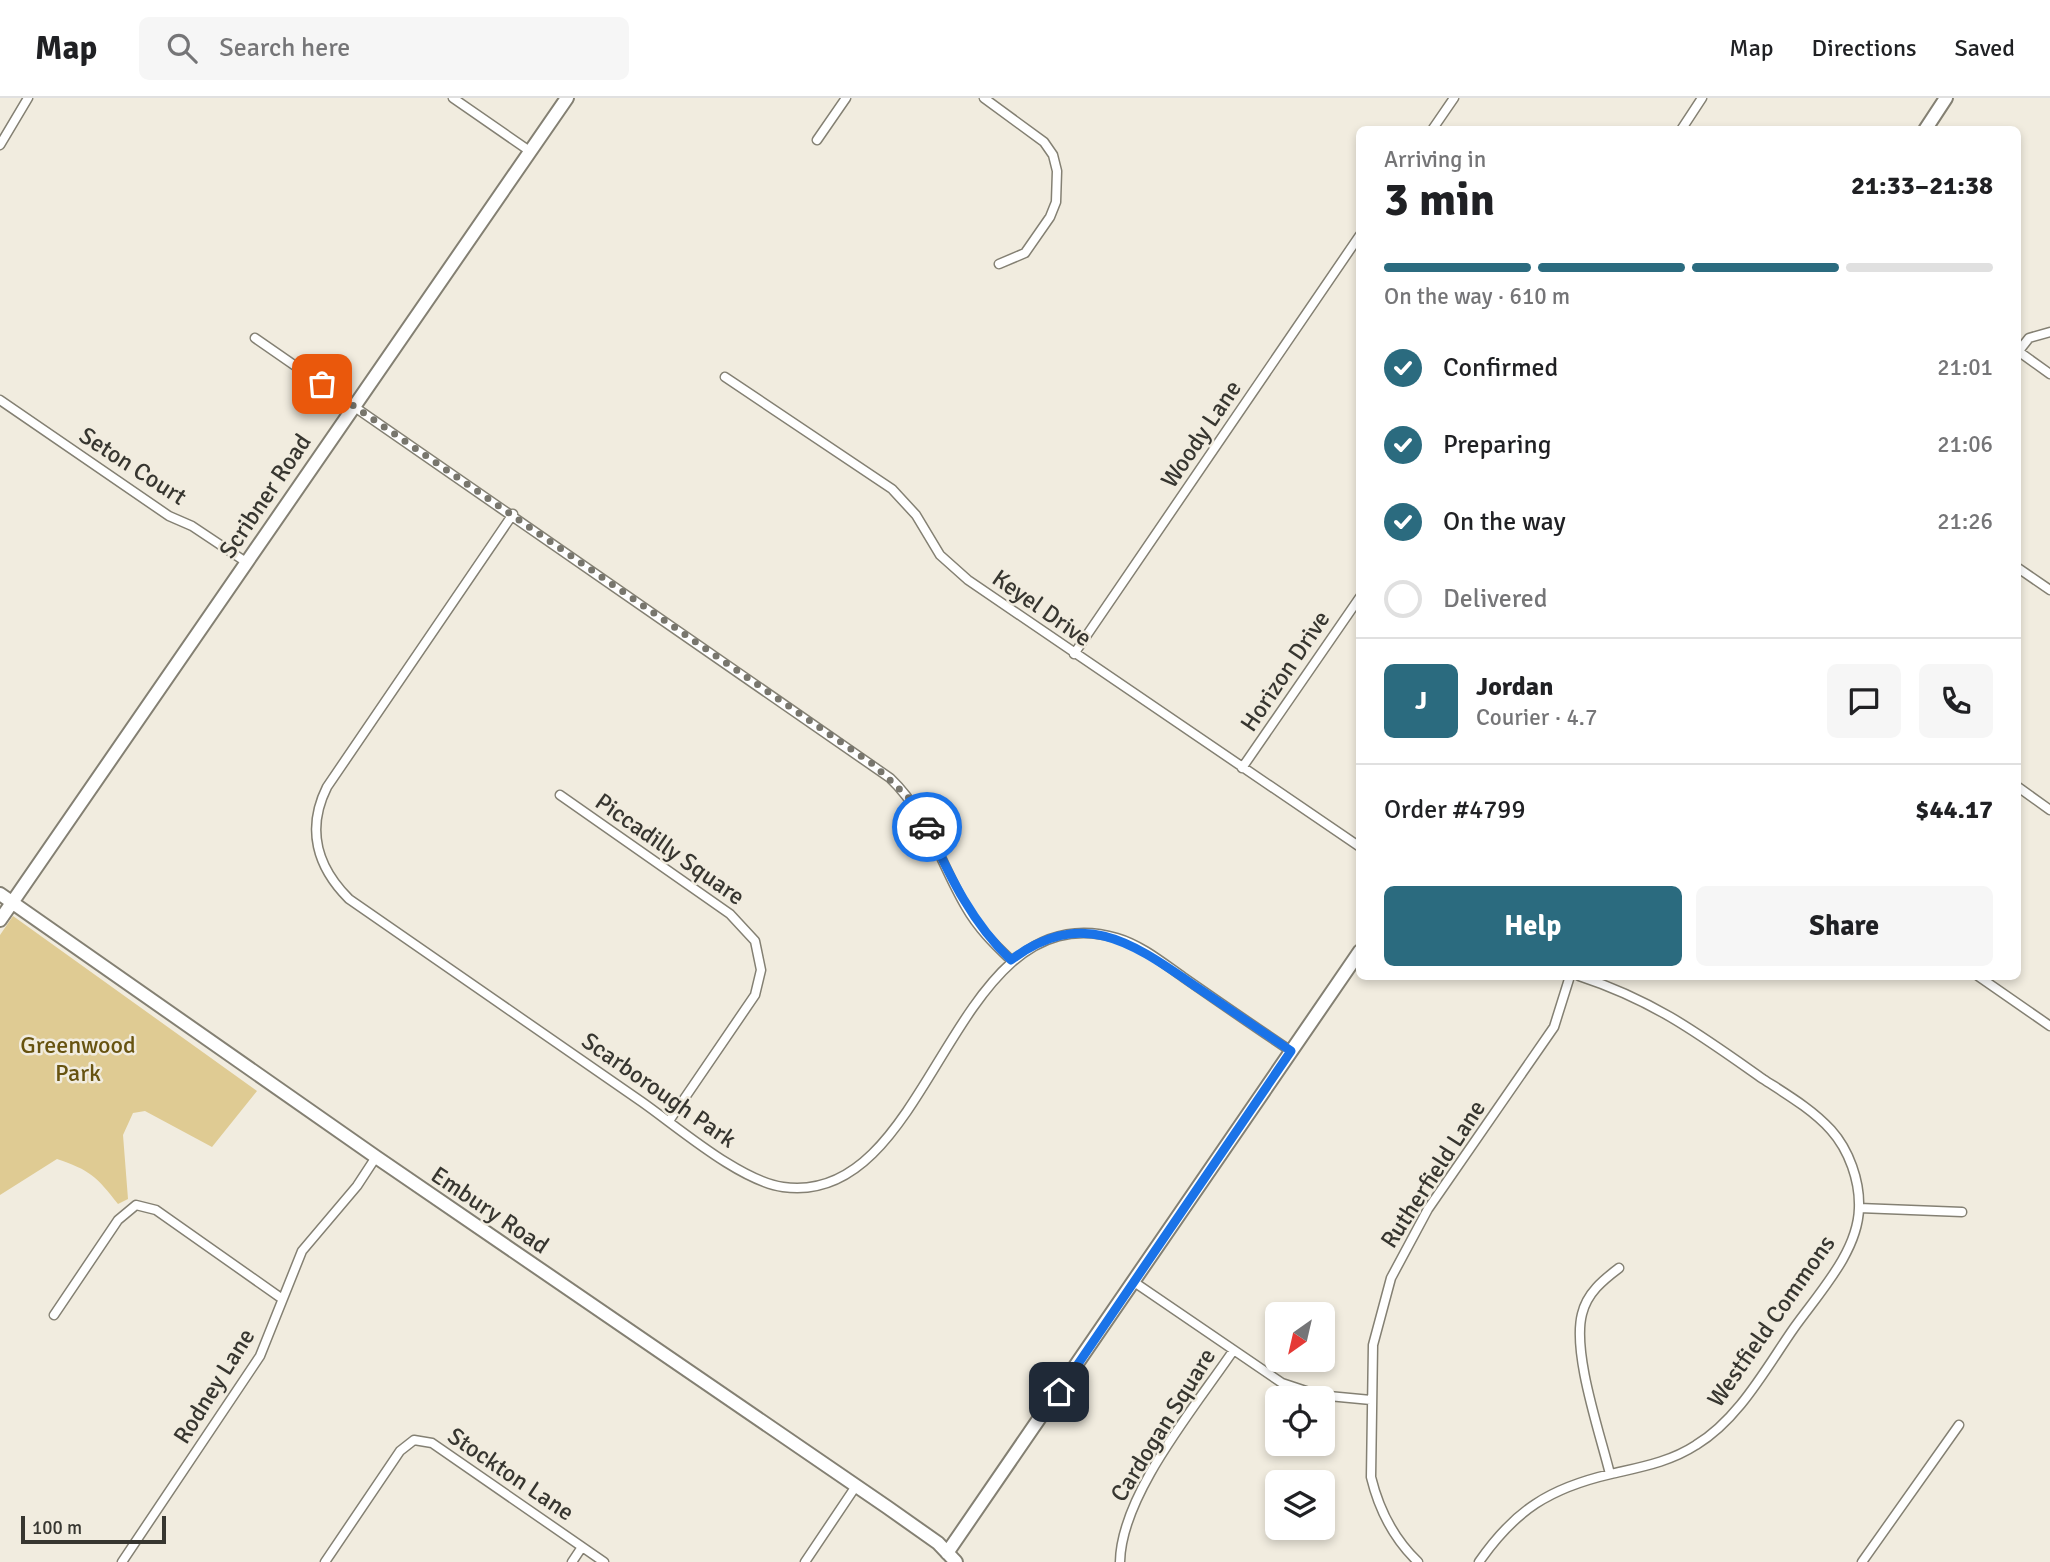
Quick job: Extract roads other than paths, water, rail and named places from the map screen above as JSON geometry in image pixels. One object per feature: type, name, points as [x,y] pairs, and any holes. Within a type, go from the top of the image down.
[{"type":"street","points":[[1,140],[28,98]]},
{"type":"street","points":[[453,98],[531,152]]},
{"type":"street","name":"Scribner Road","points":[[0,920],[352,405],[567,98]]},
{"type":"street","points":[[817,140],[846,98]]},
{"type":"street","points":[[984,98],[1044,142],[1053,155],[1057,171],[1056,202],[1050,217],[1025,253],[999,264]]},
{"type":"street","points":[[1435,126],[1454,98]]},
{"type":"street","points":[[1684,126],[1702,98]]},
{"type":"street","points":[[1928,126],[1946,98]]},
{"type":"street","name":"Woody Lane","points":[[1074,654],[1356,241]]},
{"type":"street","points":[[2021,347],[2029,338],[2050,332]]},
{"type":"street","points":[[254,338],[513,514],[890,778],[920,813],[961,898],[979,927],[1011,960]]},
{"type":"street","points":[[2021,353],[2050,374]]},
{"type":"street","name":"Keyel Drive","points":[[725,377],[892,489],[905,500],[940,555],[953,568],[1074,654],[1356,844]]},
{"type":"street","name":"Seton Court","points":[[0,400],[169,516],[192,526],[246,562]]},
{"type":"street","name":"Scarborough Park","points":[[513,514],[327,787],[317,812],[315,841],[327,872],[349,899],[669,1121],[749,1176],[765,1183],[804,1188],[846,1176],[878,1150],[1011,960],[1033,946],[1064,936],[1102,934],[1120,939],[1154,958],[1291,1051]]},
{"type":"street","points":[[2021,570],[2050,590]]},
{"type":"street","name":"Horizon Drive","points":[[1242,768],[1356,603]]},
{"type":"street","points":[[2021,789],[2050,810]]},
{"type":"street","name":"Piccadilly Square","points":[[560,795],[730,914],[755,942],[761,970],[755,995],[669,1121]]},
{"type":"street","name":"Embury Road","points":[[0,894],[376,1157],[856,1486],[951,1557]]},
{"type":"street","points":[[951,1557],[1134,1282],[1356,957]]},
{"type":"street","name":"Rutherfield Lane","points":[[1418,1562],[1393,1533],[1375,1495],[1369,1459],[1373,1345],[1391,1278],[1428,1209],[1554,1027],[1569,980]]},
{"type":"street","name":"Westfield Commons","points":[[1479,1562],[1515,1518],[1540,1499],[1610,1474],[1675,1457],[1698,1445],[1733,1413],[1838,1264],[1852,1239],[1859,1208],[1855,1177],[1844,1148],[1815,1115],[1657,1007],[1589,980]]},
{"type":"street","points":[[1984,980],[2050,1026]]},
{"type":"street","name":"Rodney Lane","points":[[122,1562],[260,1356],[302,1251],[357,1186],[376,1157]]},
{"type":"street","points":[[54,1315],[118,1220],[136,1205],[156,1210],[281,1298]]},
{"type":"street","points":[[1859,1208],[1962,1212]]},
{"type":"street","points":[[1610,1474],[1582,1357],[1580,1332],[1582,1312],[1590,1295],[1619,1268]]},
{"type":"street","points":[[1134,1282],[1270,1376],[1298,1390],[1340,1399],[1371,1400]]},
{"type":"street","name":"Cardogan Square","points":[[1119,1562],[1122,1535],[1136,1498],[1233,1351]]},
{"type":"street","points":[[1862,1562],[1959,1425]]},
{"type":"street","name":"Stockton Lane","points":[[325,1562],[400,1451],[414,1440],[422,1439],[451,1454],[604,1562]]},
{"type":"street","points":[[805,1562],[856,1486]]},
{"type":"street","points":[[572,1562],[582,1547]]},
{"type":"park label","name":"Greenwood Park","points":[[78,1059]]}]
